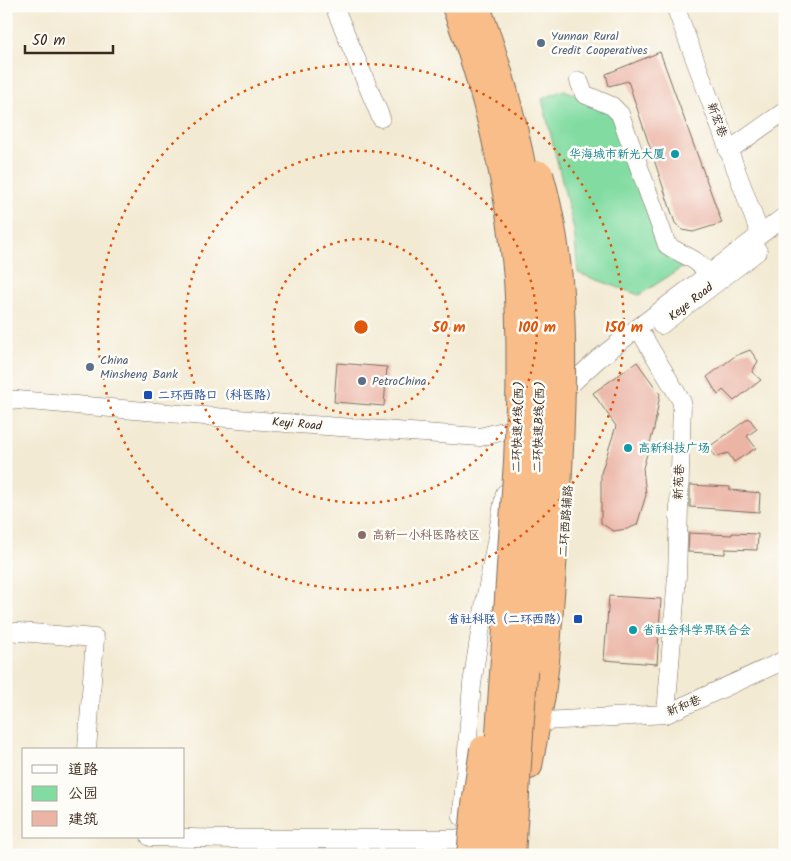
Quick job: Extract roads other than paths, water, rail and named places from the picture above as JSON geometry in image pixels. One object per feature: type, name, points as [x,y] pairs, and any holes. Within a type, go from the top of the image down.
[{"type":"highway","name":"二环快速A线(西)","points":[[454,6],[479,76],[493,130],[505,189],[515,257],[519,324],[519,402],[491,855]]},
{"type":"highway","points":[[481,18],[515,96],[535,156],[552,226],[558,275],[562,348],[561,422],[546,661],[529,766]]},
{"type":"highway","name":"二环快速B线(西)","points":[[481,18],[505,91],[524,172],[535,248],[540,324],[538,470],[512,855]]},
{"type":"highway","points":[[463,850],[478,776],[508,593]]},
{"type":"street","points":[[334,6],[381,118]]},
{"type":"street","name":"新宏巷","points":[[675,6],[760,234]]},
{"type":"street","points":[[579,81],[584,94],[612,106],[620,114],[667,245],[695,260],[708,274]]},
{"type":"street","points":[[728,151],[785,111]]},
{"type":"street","name":"Keye Road","points":[[572,385],[597,360],[785,216]]},
{"type":"street","name":"Keye Road","points":[[572,385],[605,370],[785,231]]},
{"type":"street","name":"二环西路辅路","points":[[529,766],[545,721],[557,662],[568,488],[572,385],[572,365],[567,337],[561,312],[548,276]]},
{"type":"street","name":"新苑巷","points":[[644,338],[682,402],[677,576],[666,714]]},
{"type":"street","name":"Keyi Road","points":[[6,399],[298,424],[480,437],[508,430],[551,402],[572,385]]},
{"type":"street","points":[[185,838],[463,850],[472,684],[485,597],[505,493]]},
{"type":"street","points":[[6,631],[95,638],[87,748]]},
{"type":"street","name":"新和巷","points":[[545,721],[666,714],[785,660]]},
{"type":"place","name":"Yunnan Rural Credit Cooperatives","points":[[541,43]]},
{"type":"place","name":"华海城市新光大厦","points":[[675,154]]},
{"type":"place","name":"China Minsheng Bank","points":[[90,367]]},
{"type":"place","name":"PetroChina","points":[[362,381]]},
{"type":"place","name":"二环西路口（科医路）","points":[[148,395]]},
{"type":"place","name":"高新科技广场","points":[[628,448]]},
{"type":"place","name":"高新一小科医路校区","points":[[362,535]]},
{"type":"place","name":"省社科联（二环西路）","points":[[578,619]]},
{"type":"place","name":"省社会科学界联合会","points":[[633,630]]}]
